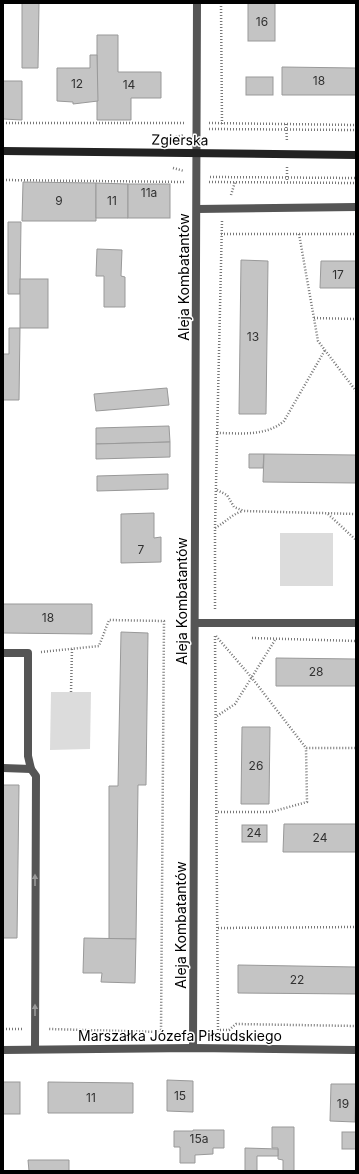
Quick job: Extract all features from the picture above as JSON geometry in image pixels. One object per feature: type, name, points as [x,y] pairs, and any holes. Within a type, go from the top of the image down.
[{"type":"main road","name":"Zgierska","points":[[3,151],[356,155]]},
{"type":"street","name":"Aleja Kombatantów","points":[[193,1048],[197,3]]},
{"type":"street","points":[[197,209],[356,207]]},
{"type":"street","points":[[195,623],[356,622]]},
{"type":"street","points":[[3,653],[28,653],[28,756],[31,769],[36,776],[35,1050]]},
{"type":"street","points":[[3,768],[31,769]]},
{"type":"street","name":"Marszałka Józefa Piłsudskiego","points":[[3,1050],[193,1048],[356,1050]]},
{"type":"path","points":[[221,3],[222,124]]},
{"type":"path","points":[[3,123],[356,130]]},
{"type":"path","points":[[165,139],[197,127],[222,124],[356,125]]},
{"type":"path","points":[[172,167],[197,178],[235,182],[356,183]]},
{"type":"path","points":[[3,180],[207,177],[356,178]]},
{"type":"path","points":[[235,182],[221,223],[215,528],[218,812],[218,1030],[229,1030],[236,1024],[356,1026]]},
{"type":"path","points":[[221,234],[356,234]]},
{"type":"path","points":[[299,234],[318,341],[356,391]]},
{"type":"path","points":[[314,318],[356,319]]},
{"type":"path","points":[[217,434],[266,432],[276,428],[284,421],[325,350]]},
{"type":"path","points":[[216,490],[227,496],[234,507],[244,510],[356,514]]},
{"type":"path","points":[[215,528],[228,522],[233,514],[244,510]]},
{"type":"path","points":[[328,514],[356,540]]},
{"type":"path","points":[[3,1029],[161,1032],[164,621],[109,620],[99,646],[28,653]]},
{"type":"path","points":[[215,636],[223,636]]},
{"type":"path","points":[[215,636],[252,678],[306,748],[307,802],[271,812],[218,812]]},
{"type":"path","points":[[245,638],[356,641]]},
{"type":"path","points":[[216,717],[235,704],[275,640]]},
{"type":"path","points":[[71,692],[72,649]]},
{"type":"path","points":[[306,748],[356,748]]},
{"type":"path","points":[[218,928],[356,927]]},
{"type":"shaded area","points":[[280,533],[333,533],[333,586],[280,586]]},
{"type":"shaded area","points":[[51,692],[91,692],[90,749],[50,750]]},
{"type":"building","points":[[22,3],[39,3],[38,68],[22,68]]},
{"type":"building","points":[[248,3],[275,3],[275,41],[248,41]]},
{"type":"building","points":[[97,35],[118,35],[118,72],[161,72],[161,98],[131,98],[131,120],[97,120]]},
{"type":"building","points":[[90,55],[97,55],[98,101],[73,104],[73,102],[57,101],[57,68],[90,68]]},
{"type":"building","points":[[282,67],[356,68],[356,95],[282,95]]},
{"type":"building","points":[[246,77],[273,77],[273,95],[246,95]]},
{"type":"building","points":[[3,81],[22,81],[22,120],[3,119]]},
{"type":"building","points":[[23,182],[96,183],[96,221],[22,221]]},
{"type":"building","points":[[96,183],[128,184],[128,218],[96,218]]},
{"type":"building","points":[[128,184],[170,184],[170,218],[128,218]]},
{"type":"building","points":[[8,222],[21,222],[20,294],[8,294]]},
{"type":"building","points":[[97,249],[122,250],[121,276],[125,277],[125,307],[104,307],[104,276],[96,276]]},
{"type":"building","points":[[241,260],[268,261],[266,414],[239,414]]},
{"type":"building","points":[[321,261],[356,261],[356,288],[320,288]]},
{"type":"building","points":[[20,279],[48,279],[48,328],[20,328]]},
{"type":"building","points":[[9,328],[20,328],[19,400],[3,400],[3,354],[9,354]]},
{"type":"building","points":[[167,388],[169,405],[96,411],[94,394]]},
{"type":"building","points":[[169,426],[170,442],[96,444],[96,428]]},
{"type":"building","points":[[170,442],[170,457],[96,459],[96,444]]},
{"type":"building","points":[[249,454],[264,454],[263,468],[249,468]]},
{"type":"building","points":[[264,454],[356,455],[356,483],[263,482]]},
{"type":"building","points":[[168,474],[168,489],[97,491],[97,476]]},
{"type":"building","points":[[154,513],[154,538],[161,537],[161,562],[121,563],[121,514]]},
{"type":"building","points":[[3,604],[92,604],[92,634],[3,633]]},
{"type":"building","points":[[121,632],[148,633],[146,785],[138,785],[136,939],[109,939],[109,786],[118,786]]},
{"type":"building","points":[[276,658],[356,659],[356,686],[276,686]]},
{"type":"building","points":[[242,727],[270,727],[269,804],[241,804]]},
{"type":"building","points":[[3,785],[19,785],[17,938],[3,938]]},
{"type":"building","points":[[284,824],[356,824],[356,852],[283,852]]},
{"type":"building","points":[[242,825],[267,825],[267,842],[242,842]]},
{"type":"building","points":[[84,938],[136,939],[135,983],[101,982],[102,973],[83,973]]},
{"type":"building","points":[[238,965],[356,967],[356,994],[238,993]]},
{"type":"building","points":[[167,1080],[193,1081],[193,1112],[167,1111]]},
{"type":"building","points":[[3,1082],[20,1082],[20,1114],[3,1114]]},
{"type":"building","points":[[48,1082],[133,1083],[133,1113],[48,1113]]},
{"type":"building","points":[[331,1084],[356,1084],[355,1122],[330,1121]]},
{"type":"building","points":[[272,1127],[294,1127],[294,1171],[283,1171],[283,1160],[278,1159],[278,1148],[272,1148]]},
{"type":"building","points":[[224,1130],[224,1148],[213,1148],[213,1154],[195,1155],[195,1163],[180,1163],[180,1147],[174,1147],[174,1131]]},
{"type":"building","points":[[342,1132],[356,1132],[356,1149],[342,1149]]},
{"type":"building","points":[[245,1148],[278,1149],[278,1156],[257,1156],[257,1171],[245,1171]]},
{"type":"building","points":[[28,1160],[69,1160],[69,1171],[29,1171]]}]
